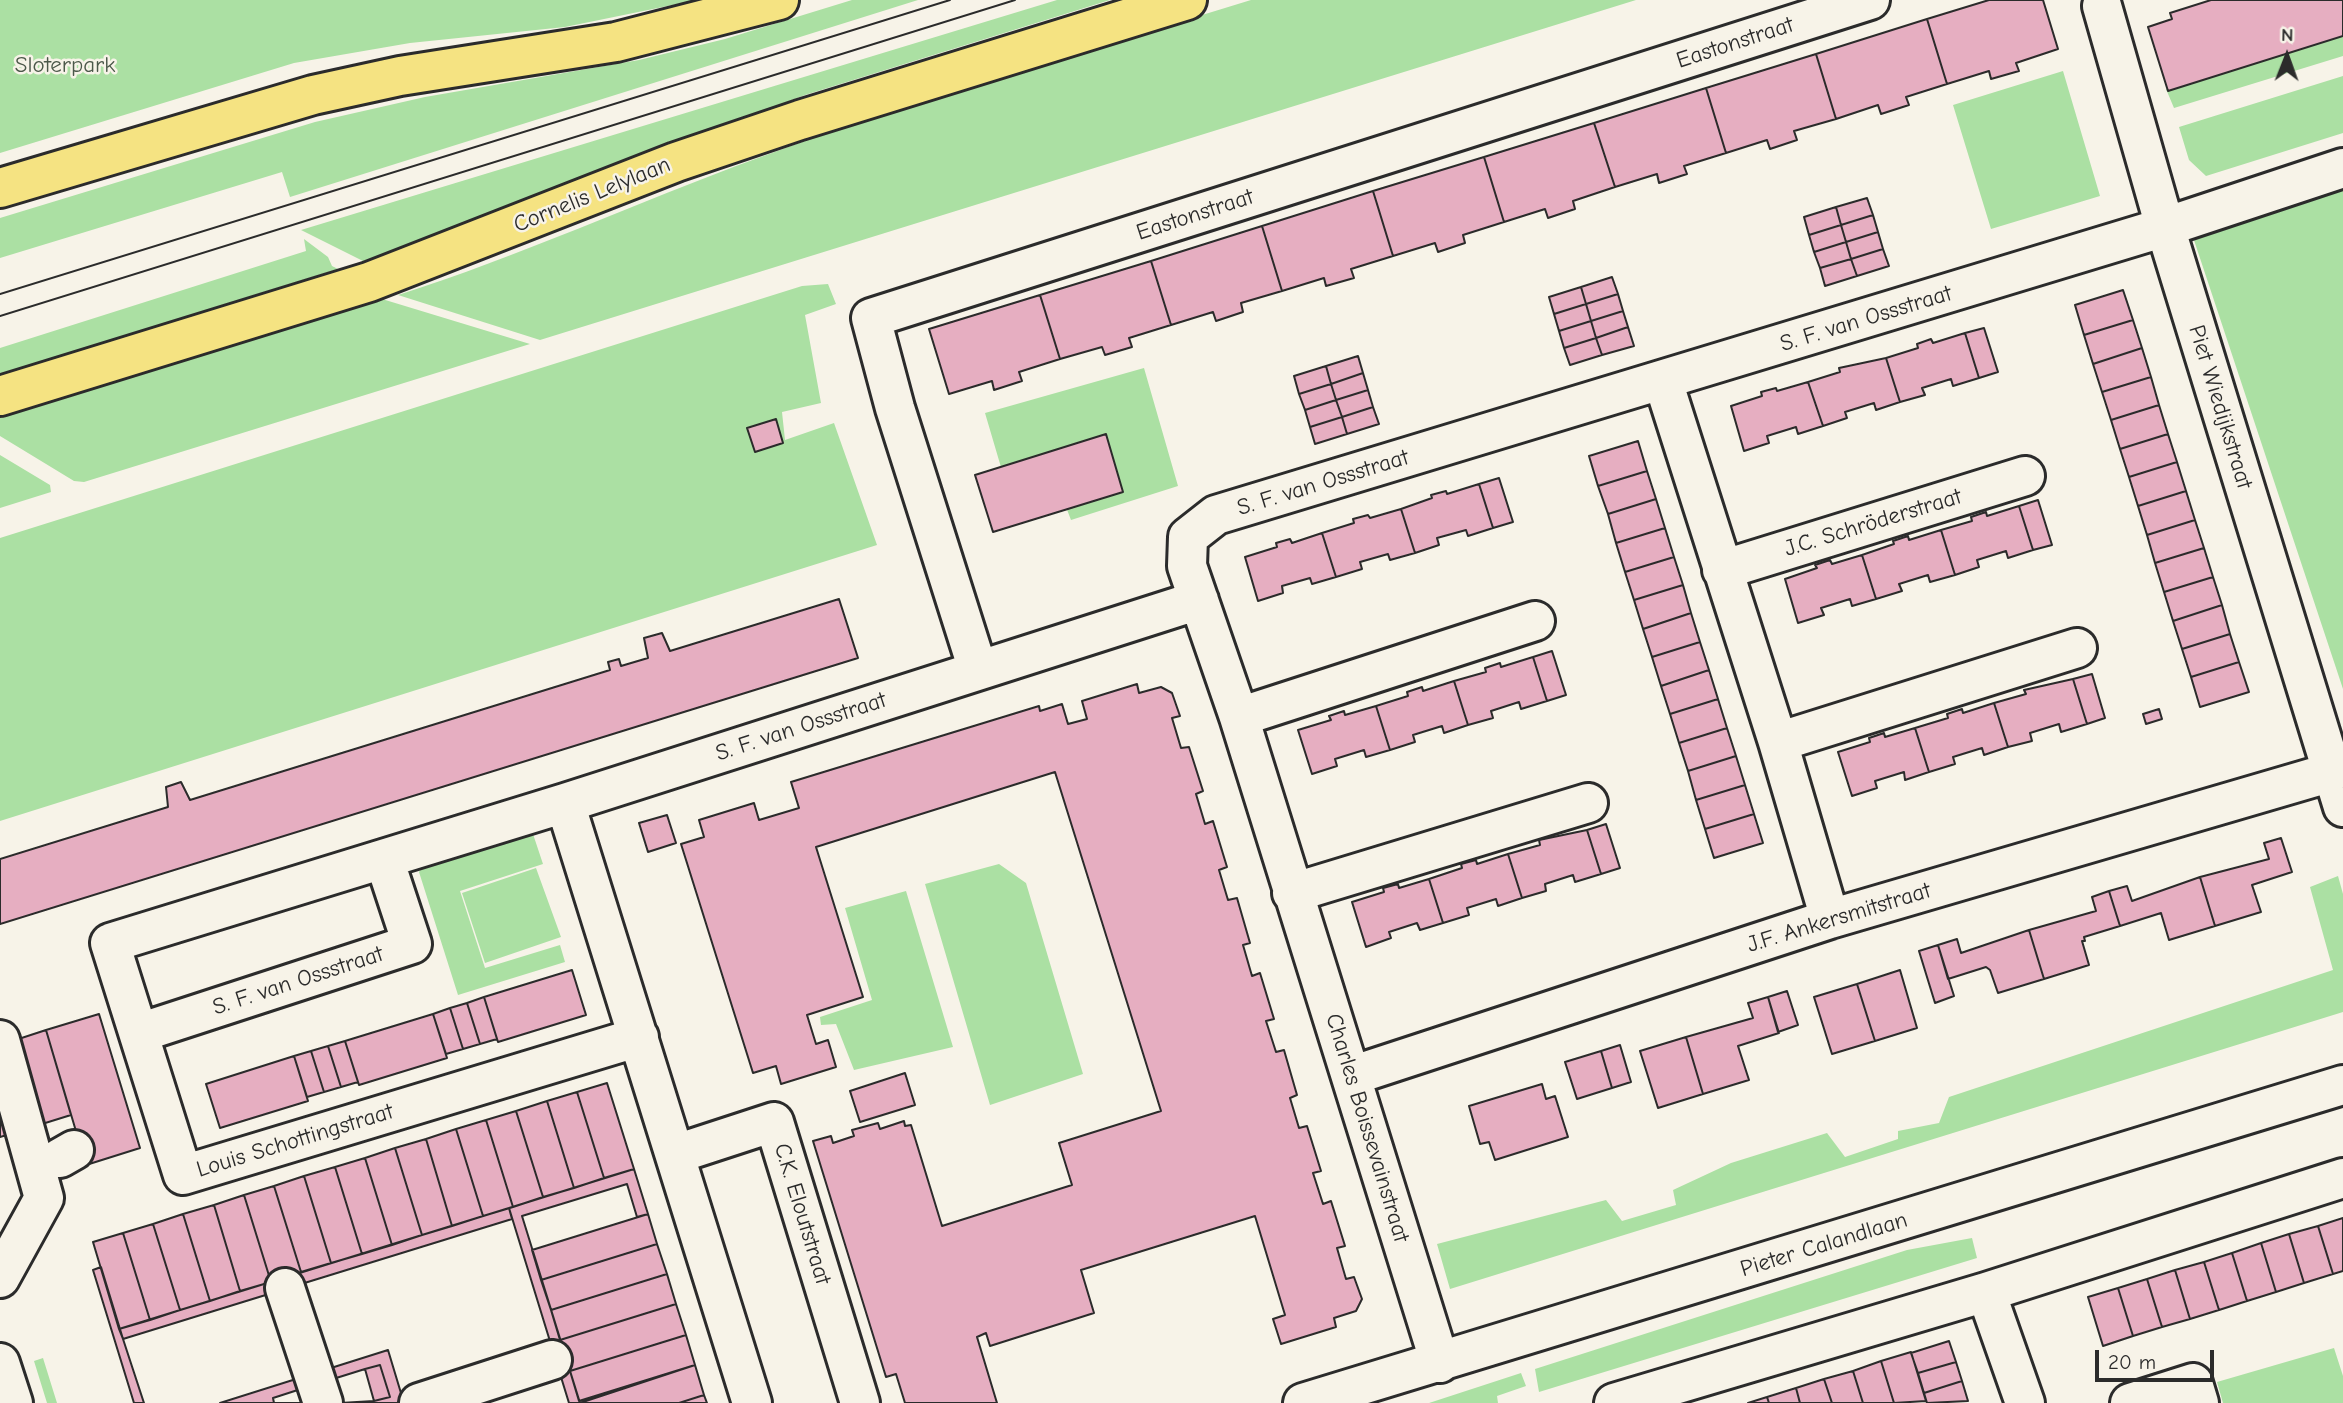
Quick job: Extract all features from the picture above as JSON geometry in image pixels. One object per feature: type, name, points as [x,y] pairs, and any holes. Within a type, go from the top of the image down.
[{"type":"main road","points":[[0,188],[313,95],[400,76],[616,42],[779,0]]},
{"type":"main road","name":"Cornelis Lelylaan","points":[[0,396],[369,282],[676,162],[800,120],[1187,0]]},
{"type":"street","name":"Eastonstraat","points":[[978,670],[895,408],[871,318],[1870,0]]},
{"type":"street","name":"Piet Wiedijkstraat","points":[[2106,2],[2165,227],[2337,789]]},
{"type":"street","name":"S. F. van Ossstraat","points":[[110,943],[565,803],[1199,600],[1187,566],[1188,537],[1216,515],[2165,227],[2343,168]]},
{"type":"street","points":[[1663,381],[1778,742],[1830,919]]},
{"type":"street","name":"J.C. Schröderstraat","points":[[1722,570],[2025,476]]},
{"type":"street","name":"Charles Boissevainstraat","points":[[1199,600],[1239,717],[1440,1363]]},
{"type":"street","points":[[1239,717],[1535,621]]},
{"type":"street","points":[[1778,742],[2077,648]]},
{"type":"street","name":"J.F. Ankersmitstraat","points":[[1351,1076],[1830,919],[2337,789]]},
{"type":"street","points":[[565,803],[752,1403]]},
{"type":"street","points":[[1292,893],[1588,803]]},
{"type":"street","name":"S. F. van Ossstraat","points":[[139,1033],[412,944],[384,859]]},
{"type":"street","name":"Louis Schottingstraat","points":[[110,943],[183,1175],[639,1037]]},
{"type":"street","points":[[0,1025],[22,1035],[67,1154],[0,1278]]},
{"type":"street","points":[[0,1040],[44,1198]]},
{"type":"street","name":"Pieter Calandlaan","points":[[1303,1403],[2343,1085]]},
{"type":"street","name":"C.K. Eloutstraat","points":[[676,1154],[774,1122],[860,1403]]},
{"type":"street","points":[[1614,1403],[1986,1292],[2343,1178]]},
{"type":"street","points":[[285,1288],[323,1403]]},
{"type":"street","points":[[1986,1292],[2025,1403]]},
{"type":"street","points":[[419,1403],[552,1360]]},
{"type":"street","points":[[0,1363],[13,1403]]},
{"type":"street","points":[[2130,1403],[2193,1383],[2199,1403]]},
{"type":"green space","name":"Sloterpark","points":[[0,0],[697,0],[565,27],[410,43],[294,63],[0,153]]},
{"type":"green space","points":[[852,0],[918,0],[290,197],[282,172],[0,258],[0,218],[315,122],[425,97],[639,60],[725,39]]},
{"type":"green space","points":[[1057,0],[1110,0],[805,95],[424,243],[363,261],[301,230]]},
{"type":"green space","points":[[1251,0],[1636,0],[540,340],[398,295],[444,280],[819,136]]},
{"type":"green space","points":[[2343,34],[2343,56],[2174,108],[2166,89]]},
{"type":"green space","points":[[2063,71],[2100,196],[1991,229],[1953,105]]},
{"type":"green space","points":[[2343,76],[2343,133],[2206,176],[2189,160],[2179,127]]},
{"type":"green space","points":[[2343,169],[2343,689],[2187,219]]},
{"type":"green space","points":[[304,239],[328,257],[332,266],[338,269],[0,374],[0,348],[306,251]]},
{"type":"green space","points":[[828,284],[836,304],[805,315],[821,403],[782,412],[785,440],[834,423],[877,545],[0,821],[0,538],[802,286]]},
{"type":"green space","points":[[382,299],[530,344],[84,482],[74,481],[0,436],[0,418]]},
{"type":"green space","points":[[1144,368],[1178,486],[1071,520],[1066,507],[1003,474],[985,413]]},
{"type":"green space","points":[[0,455],[50,485],[51,492],[0,508]]},
{"type":"green space","points":[[531,828],[543,864],[460,891],[485,968],[560,945],[565,962],[458,995],[419,872],[427,860]]},
{"type":"green space","points":[[999,864],[1026,883],[1083,1074],[990,1105],[925,884]]},
{"type":"green space","points":[[536,868],[561,937],[485,963],[462,893]]},
{"type":"green space","points":[[2338,876],[2343,894],[2343,1012],[1450,1289],[1437,1244],[1606,1200],[1622,1221],[1676,1205],[1673,1190],[1731,1163],[1827,1133],[1845,1157],[1898,1139],[1898,1131],[1939,1123],[1949,1097],[2333,970],[2310,887]]},
{"type":"green space","points":[[906,891],[953,1047],[854,1070],[836,1024],[821,1025],[820,1017],[872,1000],[845,908]]},
{"type":"green space","points":[[1972,1238],[1977,1258],[1539,1392],[1535,1369],[1907,1250]]},
{"type":"green space","points":[[2334,1348],[2343,1376],[2343,1403],[2223,1403],[2217,1382]]},
{"type":"green space","points":[[43,1358],[57,1403],[47,1403],[34,1361]]},
{"type":"green space","points":[[1521,1373],[1526,1386],[1497,1396],[1498,1403],[1429,1403]]},
{"type":"building","points":[[1989,0],[2043,0],[2058,49],[2016,63],[2019,71],[1991,79],[1989,71],[1947,84],[1927,19]]},
{"type":"building","points":[[2211,0],[2343,0],[2343,36],[2168,91],[2148,27],[2172,19],[2170,13]]},
{"type":"building","points":[[1927,19],[1947,84],[1906,97],[1909,105],[1881,114],[1878,105],[1836,119],[1816,54]]},
{"type":"building","points":[[1816,54],[1836,119],[1794,131],[1797,140],[1770,149],[1767,140],[1726,153],[1706,88]]},
{"type":"building","points":[[1706,88],[1726,153],[1684,166],[1687,174],[1659,183],[1657,174],[1615,187],[1594,123]]},
{"type":"building","points":[[1594,123],[1615,187],[1573,201],[1575,209],[1548,218],[1545,209],[1504,222],[1484,157]]},
{"type":"building","points":[[1484,157],[1504,222],[1463,235],[1465,243],[1438,252],[1435,243],[1393,256],[1373,191]]},
{"type":"building","points":[[1373,191],[1393,256],[1351,269],[1354,278],[1326,286],[1324,278],[1282,291],[1262,226]]},
{"type":"building","points":[[1867,198],[1873,215],[1841,225],[1836,207]]},
{"type":"building","points":[[1836,207],[1841,225],[1809,235],[1804,217]]},
{"type":"building","points":[[1873,215],[1878,232],[1846,242],[1841,225]]},
{"type":"building","points":[[1841,225],[1846,242],[1814,252],[1809,235]]},
{"type":"building","points":[[1262,226],[1282,291],[1241,303],[1243,312],[1216,321],[1213,312],[1171,325],[1151,261]]},
{"type":"building","points":[[1878,232],[1883,249],[1851,259],[1846,242]]},
{"type":"building","points":[[1846,242],[1851,259],[1820,268],[1814,252]]},
{"type":"building","points":[[1883,249],[1889,266],[1857,276],[1851,259]]},
{"type":"building","points":[[1851,259],[1857,276],[1825,286],[1820,268]]},
{"type":"building","points":[[1151,261],[1171,325],[1129,338],[1132,347],[1105,355],[1102,347],[1060,359],[1040,295]]},
{"type":"building","points":[[1612,277],[1618,294],[1586,304],[1581,287]]},
{"type":"building","points":[[1581,287],[1586,304],[1554,314],[1549,297]]},
{"type":"building","points":[[2123,290],[2133,320],[2084,335],[2075,305]]},
{"type":"building","points":[[1618,294],[1623,311],[1591,321],[1586,304]]},
{"type":"building","points":[[1040,295],[1060,359],[1019,372],[1022,381],[994,390],[992,381],[949,394],[929,329]]},
{"type":"building","points":[[1586,304],[1591,321],[1559,331],[1554,314]]},
{"type":"building","points":[[1623,311],[1628,327],[1596,338],[1591,321]]},
{"type":"building","points":[[2133,320],[2142,348],[2093,364],[2084,335]]},
{"type":"building","points":[[1591,321],[1596,338],[1564,348],[1559,331]]},
{"type":"building","points":[[1628,327],[1634,346],[1602,355],[1596,338]]},
{"type":"building","points":[[1984,328],[1998,372],[1979,378],[1965,333]]},
{"type":"building","points":[[1965,333],[1979,378],[1953,386],[1951,379],[1922,388],[1925,395],[1900,402],[1886,358],[1918,348],[1917,344],[1931,339],[1933,343]]},
{"type":"building","points":[[1596,338],[1602,355],[1570,365],[1564,348]]},
{"type":"building","points":[[2142,348],[2151,377],[2102,392],[2093,364]]},
{"type":"building","points":[[1358,356],[1363,373],[1331,384],[1326,366]]},
{"type":"building","points":[[1886,358],[1900,402],[1876,410],[1874,403],[1845,412],[1847,418],[1823,426],[1808,382],[1840,372],[1839,368]]},
{"type":"building","points":[[1326,366],[1331,384],[1299,394],[1294,376]]},
{"type":"building","points":[[1363,373],[1368,390],[1336,400],[1331,384]]},
{"type":"building","points":[[2151,377],[2159,405],[2111,420],[2102,392]]},
{"type":"building","points":[[1808,382],[1823,426],[1798,434],[1796,427],[1767,436],[1769,443],[1744,451],[1731,406],[1762,396],[1761,392],[1776,388],[1777,391]]},
{"type":"building","points":[[1331,384],[1336,400],[1305,410],[1299,394]]},
{"type":"building","points":[[1368,390],[1373,407],[1342,417],[1336,400]]},
{"type":"building","points":[[1336,400],[1342,417],[1310,427],[1305,410]]},
{"type":"building","points":[[2159,405],[2168,434],[2120,449],[2111,420]]},
{"type":"building","points":[[1373,407],[1379,424],[1347,434],[1342,417]]},
{"type":"building","points":[[1342,417],[1347,434],[1315,444],[1310,427]]},
{"type":"building","points":[[776,419],[783,443],[755,452],[747,428]]},
{"type":"building","points":[[1106,434],[1123,492],[993,532],[975,475]]},
{"type":"building","points":[[2168,434],[2177,462],[2129,477],[2120,449]]},
{"type":"building","points":[[1638,441],[1647,471],[1598,486],[1589,456]]},
{"type":"building","points":[[2177,462],[2186,491],[2138,506],[2129,477]]},
{"type":"building","points":[[1647,471],[1656,499],[1608,514],[1598,486]]},
{"type":"building","points":[[1499,478],[1513,522],[1493,528],[1479,484]]},
{"type":"building","points":[[1479,484],[1493,528],[1468,536],[1466,530],[1437,538],[1439,545],[1415,553],[1401,509],[1432,498],[1431,495],[1446,491],[1447,494]]},
{"type":"building","points":[[2186,491],[2195,520],[2147,535],[2138,506]]},
{"type":"building","points":[[1656,499],[1665,528],[1616,543],[1608,514]]},
{"type":"building","points":[[2038,500],[2052,545],[2033,550],[2019,506]]},
{"type":"building","points":[[2019,506],[2033,550],[2008,558],[2006,551],[1977,560],[1979,567],[1955,575],[1941,530],[1972,521],[1971,517],[1986,512],[1987,516]]},
{"type":"building","points":[[1401,509],[1415,553],[1390,560],[1388,554],[1360,562],[1362,569],[1336,577],[1322,533],[1354,523],[1353,519],[1368,515],[1370,518]]},
{"type":"building","points":[[2195,520],[2204,548],[2155,563],[2147,535]]},
{"type":"building","points":[[1665,528],[1674,557],[1625,572],[1616,543]]},
{"type":"building","points":[[1941,530],[1955,575],[1930,582],[1928,575],[1899,584],[1902,591],[1876,599],[1862,555],[1908,536],[1909,540]]},
{"type":"building","points":[[1322,533],[1336,577],[1312,584],[1310,578],[1282,586],[1283,593],[1258,601],[1245,557],[1277,547],[1276,543],[1290,539],[1292,543]]},
{"type":"building","points":[[2204,548],[2213,577],[2164,592],[2155,563]]},
{"type":"building","points":[[1862,555],[1876,599],[1852,606],[1850,599],[1821,608],[1824,615],[1798,623],[1785,579],[1817,568],[1815,565],[1830,560],[1832,564]]},
{"type":"building","points":[[1674,557],[1683,585],[1634,600],[1625,572]]},
{"type":"building","points":[[2213,577],[2222,605],[2173,621],[2164,592]]},
{"type":"building","points":[[1683,585],[1691,613],[1643,629],[1634,600]]},
{"type":"building","points":[[839,599],[858,658],[0,924],[0,859],[168,807],[166,787],[181,782],[190,800],[610,670],[608,662],[619,659],[621,666],[648,658],[644,638],[662,633],[670,651]]},
{"type":"building","points":[[2222,605],[2230,634],[2182,649],[2173,621]]},
{"type":"building","points":[[1691,613],[1700,642],[1652,657],[1643,629]]},
{"type":"building","points":[[2230,634],[2239,662],[2191,677],[2182,649]]},
{"type":"building","points":[[1700,642],[1709,670],[1661,686],[1652,657]]},
{"type":"building","points":[[1552,651],[1566,695],[1547,701],[1533,657]]},
{"type":"building","points":[[1533,657],[1547,701],[1521,709],[1519,702],[1491,711],[1493,718],[1468,725],[1454,681],[1486,672],[1485,668],[1500,663],[1501,667]]},
{"type":"building","points":[[2239,662],[2249,692],[2200,707],[2191,677]]},
{"type":"building","points":[[1709,670],[1718,699],[1670,714],[1661,686]]},
{"type":"building","points":[[2092,674],[2105,718],[2087,724],[2073,679]]},
{"type":"building","points":[[2073,679],[2087,724],[2061,732],[2059,724],[2030,733],[2032,741],[2008,747],[1994,703],[2026,694],[2024,690]]},
{"type":"building","points":[[1454,681],[1468,725],[1444,733],[1442,726],[1413,735],[1415,742],[1390,750],[1376,706],[1408,696],[1407,692],[1422,687],[1423,691]]},
{"type":"building","points":[[1137,684],[1139,693],[1161,687],[1172,693],[1180,716],[1172,718],[1181,748],[1189,747],[1203,791],[1196,794],[1205,824],[1213,821],[1227,867],[1219,870],[1228,900],[1237,898],[1250,943],[1243,945],[1252,976],[1260,973],[1274,1019],[1266,1021],[1276,1052],[1284,1050],[1297,1095],[1290,1098],[1299,1128],[1307,1126],[1321,1171],[1313,1173],[1323,1204],[1331,1201],[1345,1246],[1337,1248],[1346,1279],[1354,1277],[1362,1299],[1356,1311],[1334,1318],[1336,1327],[1281,1344],[1273,1319],[1285,1315],[1255,1216],[1081,1270],[1094,1313],[990,1346],[986,1333],[977,1337],[997,1403],[905,1403],[896,1374],[886,1377],[813,1141],[831,1136],[833,1143],[854,1136],[852,1130],[878,1123],[880,1129],[904,1121],[905,1126],[911,1125],[942,1226],[1072,1185],[1059,1143],[1161,1111],[1055,772],[816,847],[863,997],[807,1015],[816,1044],[828,1040],[836,1067],[781,1084],[776,1066],[753,1073],[681,844],[704,837],[699,820],[754,803],[759,820],[799,808],[791,782],[1039,706],[1040,711],[1062,704],[1068,724],[1087,719],[1082,701]]},
{"type":"building","points":[[1718,699],[1727,728],[1679,743],[1670,714]]},
{"type":"building","points":[[1994,703],[2008,747],[1984,755],[1982,748],[1953,757],[1955,764],[1929,772],[1915,728],[1948,718],[1947,714],[1962,709],[1963,713]]},
{"type":"building","points":[[1376,706],[1390,750],[1366,757],[1364,750],[1335,759],[1337,766],[1312,774],[1298,730],[1331,720],[1329,716],[1344,711],[1345,715]]},
{"type":"building","points":[[2159,709],[2162,719],[2146,724],[2143,714]]},
{"type":"building","points":[[1727,728],[1736,756],[1688,771],[1679,743]]},
{"type":"building","points":[[1915,728],[1929,772],[1905,780],[1904,772],[1875,781],[1877,788],[1852,796],[1838,752],[1870,742],[1869,738],[1884,733],[1885,737]]},
{"type":"building","points":[[1736,756],[1745,785],[1696,800],[1688,771]]},
{"type":"building","points":[[1745,785],[1754,814],[1705,829],[1696,800]]},
{"type":"building","points":[[1754,814],[1763,843],[1714,858],[1705,829]]},
{"type":"building","points":[[667,815],[676,843],[648,852],[639,823]]},
{"type":"building","points":[[1606,824],[1620,868],[1601,874],[1587,830]]},
{"type":"building","points":[[1587,830],[1601,874],[1575,882],[1573,875],[1545,884],[1546,891],[1522,898],[1508,854],[1540,845],[1539,840]]},
{"type":"building","points":[[2281,838],[2292,872],[2252,885],[2261,912],[2215,926],[2200,877],[2269,859],[2264,843]]},
{"type":"building","points":[[1508,854],[1522,898],[1498,906],[1496,899],[1467,908],[1469,915],[1443,923],[1429,879],[1462,868],[1461,864],[1476,860],[1477,864]]},
{"type":"building","points":[[2200,877],[2215,926],[2169,940],[2161,913],[2120,926],[2109,891],[2127,886],[2132,901]]},
{"type":"building","points":[[1429,879],[1443,923],[1420,930],[1417,923],[1389,932],[1391,938],[1366,947],[1352,902],[1384,892],[1383,888],[1398,884],[1399,888]]},
{"type":"building","points":[[2109,891],[2120,926],[2084,937],[2085,941],[2082,941],[2089,965],[2044,979],[2029,930],[2096,911],[2092,897]]},
{"type":"building","points":[[2029,930],[2044,979],[1998,993],[1990,970],[1986,967],[1948,979],[1938,945],[1957,939],[1961,953]]},
{"type":"building","points":[[1938,945],[1954,996],[1935,1003],[1919,951]]},
{"type":"building","points":[[572,970],[586,1015],[498,1042],[484,997]]},
{"type":"building","points":[[1900,970],[1917,1028],[1875,1041],[1857,984]]},
{"type":"building","points":[[1857,984],[1875,1041],[1832,1054],[1814,997]]},
{"type":"building","points":[[1787,991],[1798,1025],[1778,1032],[1768,997]]},
{"type":"building","points":[[484,997],[497,1039],[480,1044],[467,1003]]},
{"type":"building","points":[[1768,997],[1779,1033],[1738,1046],[1749,1080],[1703,1094],[1686,1037],[1753,1018],[1748,1003]]},
{"type":"building","points":[[467,1003],[480,1044],[463,1049],[450,1008]]},
{"type":"building","points":[[450,1008],[463,1049],[446,1054],[433,1014]]},
{"type":"building","points":[[99,1014],[140,1148],[86,1165],[46,1030]]},
{"type":"building","points":[[433,1014],[447,1058],[359,1085],[345,1041]]},
{"type":"building","points":[[46,1030],[71,1115],[0,1137],[0,1045]]},
{"type":"building","points":[[1686,1037],[1703,1094],[1658,1108],[1640,1051]]},
{"type":"building","points":[[345,1041],[358,1082],[341,1087],[328,1046]]},
{"type":"building","points":[[1620,1045],[1631,1082],[1612,1088],[1601,1051]]},
{"type":"building","points":[[328,1046],[341,1087],[324,1092],[311,1051]]},
{"type":"building","points":[[311,1051],[324,1092],[307,1097],[294,1056]]},
{"type":"building","points":[[1601,1051],[1612,1088],[1577,1099],[1565,1062]]},
{"type":"building","points":[[294,1056],[308,1101],[220,1128],[206,1084]]},
{"type":"building","points":[[905,1073],[915,1105],[860,1122],[850,1091]]},
{"type":"building","points":[[607,1083],[634,1169],[604,1178],[577,1092]]},
{"type":"building","points":[[1542,1084],[1546,1099],[1555,1096],[1568,1137],[1495,1160],[1489,1142],[1480,1144],[1469,1106]]},
{"type":"building","points":[[577,1092],[604,1178],[574,1188],[547,1101]]},
{"type":"building","points":[[547,1101],[574,1188],[543,1197],[516,1111]]},
{"type":"building","points":[[516,1111],[543,1197],[513,1207],[486,1120]]},
{"type":"building","points":[[486,1120],[513,1207],[483,1216],[456,1129]]},
{"type":"building","points":[[456,1129],[483,1216],[452,1226],[426,1139]]},
{"type":"building","points":[[426,1139],[452,1226],[422,1235],[395,1148]]},
{"type":"building","points":[[395,1148],[422,1235],[392,1245],[365,1158]]},
{"type":"building","points":[[365,1158],[392,1245],[362,1254],[335,1167]]},
{"type":"building","points":[[335,1167],[362,1254],[331,1263],[304,1176]]},
{"type":"building","points":[[634,1169],[648,1214],[637,1217],[627,1184],[522,1216],[580,1403],[569,1403],[509,1208]]},
{"type":"building","points":[[304,1176],[331,1263],[301,1272],[274,1186]]},
{"type":"building","points":[[274,1186],[301,1272],[271,1282],[244,1195]]},
{"type":"building","points":[[244,1195],[271,1282],[240,1291],[214,1205]]},
{"type":"building","points":[[214,1205],[240,1291],[210,1301],[183,1214]]},
{"type":"building","points":[[509,1208],[512,1219],[123,1339],[119,1329]]},
{"type":"building","points":[[183,1214],[210,1301],[180,1310],[153,1224]]},
{"type":"building","points":[[648,1214],[657,1244],[541,1280],[532,1250]]},
{"type":"building","points":[[2343,1218],[2343,1271],[2333,1274],[2318,1226]]},
{"type":"building","points":[[153,1224],[180,1310],[150,1320],[123,1233]]},
{"type":"building","points":[[2318,1226],[2333,1274],[2304,1283],[2289,1234]]},
{"type":"building","points":[[123,1233],[150,1320],[119,1329],[93,1242]]},
{"type":"building","points":[[2289,1234],[2304,1283],[2276,1292],[2261,1243]]},
{"type":"building","points":[[2261,1243],[2276,1292],[2247,1301],[2232,1253]]},
{"type":"building","points":[[657,1244],[667,1274],[551,1310],[541,1280]]},
{"type":"building","points":[[2232,1253],[2247,1301],[2219,1310],[2204,1262]]},
{"type":"building","points":[[2204,1262],[2219,1310],[2190,1319],[2175,1270]]},
{"type":"building","points":[[101,1267],[144,1403],[134,1403],[93,1270]]},
{"type":"building","points":[[2175,1270],[2190,1319],[2162,1327],[2147,1279]]},
{"type":"building","points":[[667,1274],[676,1304],[560,1340],[551,1310]]},
{"type":"building","points":[[2147,1279],[2162,1327],[2133,1336],[2118,1288]]},
{"type":"building","points":[[2118,1288],[2133,1336],[2103,1346],[2088,1297]]},
{"type":"building","points":[[676,1304],[686,1335],[570,1371],[560,1340]]},
{"type":"building","points":[[686,1335],[695,1365],[579,1401],[570,1371]]},
{"type":"building","points":[[1949,1341],[1956,1362],[1918,1373],[1911,1353]]},
{"type":"building","points":[[388,1350],[404,1403],[220,1403]],"holes":[[[380,1365],[390,1397],[374,1401],[365,1369]]]},
{"type":"building","points":[[1911,1352],[1926,1401],[1894,1403],[1881,1361]]},
{"type":"building","points":[[1881,1361],[1894,1403],[1863,1403],[1853,1371]]},
{"type":"building","points":[[1956,1362],[1962,1381],[1924,1393],[1918,1373]]},
{"type":"building","points":[[380,1365],[390,1397],[374,1401],[365,1369]]},
{"type":"building","points":[[695,1365],[704,1395],[679,1403],[580,1403]]},
{"type":"building","points":[[365,1369],[374,1401],[340,1403],[333,1379]]},
{"type":"building","points":[[1853,1371],[1863,1403],[1832,1403],[1824,1379]]},
{"type":"building","points":[[1824,1379],[1832,1403],[1800,1403],[1796,1388]]},
{"type":"building","points":[[1962,1381],[1968,1401],[1927,1403],[1924,1393]]},
{"type":"building","points":[[304,1388],[309,1403],[274,1403],[273,1398]]},
{"type":"building","points":[[1796,1388],[1800,1403],[1769,1403],[1767,1397]]},
{"type":"building","points":[[704,1395],[707,1403],[679,1403]]},
{"type":"building","points":[[1767,1397],[1769,1403],[1748,1403]]},
{"type":"tram line","points":[[0,294],[950,0]]},
{"type":"tram line","points":[[0,316],[1015,0]]}]
